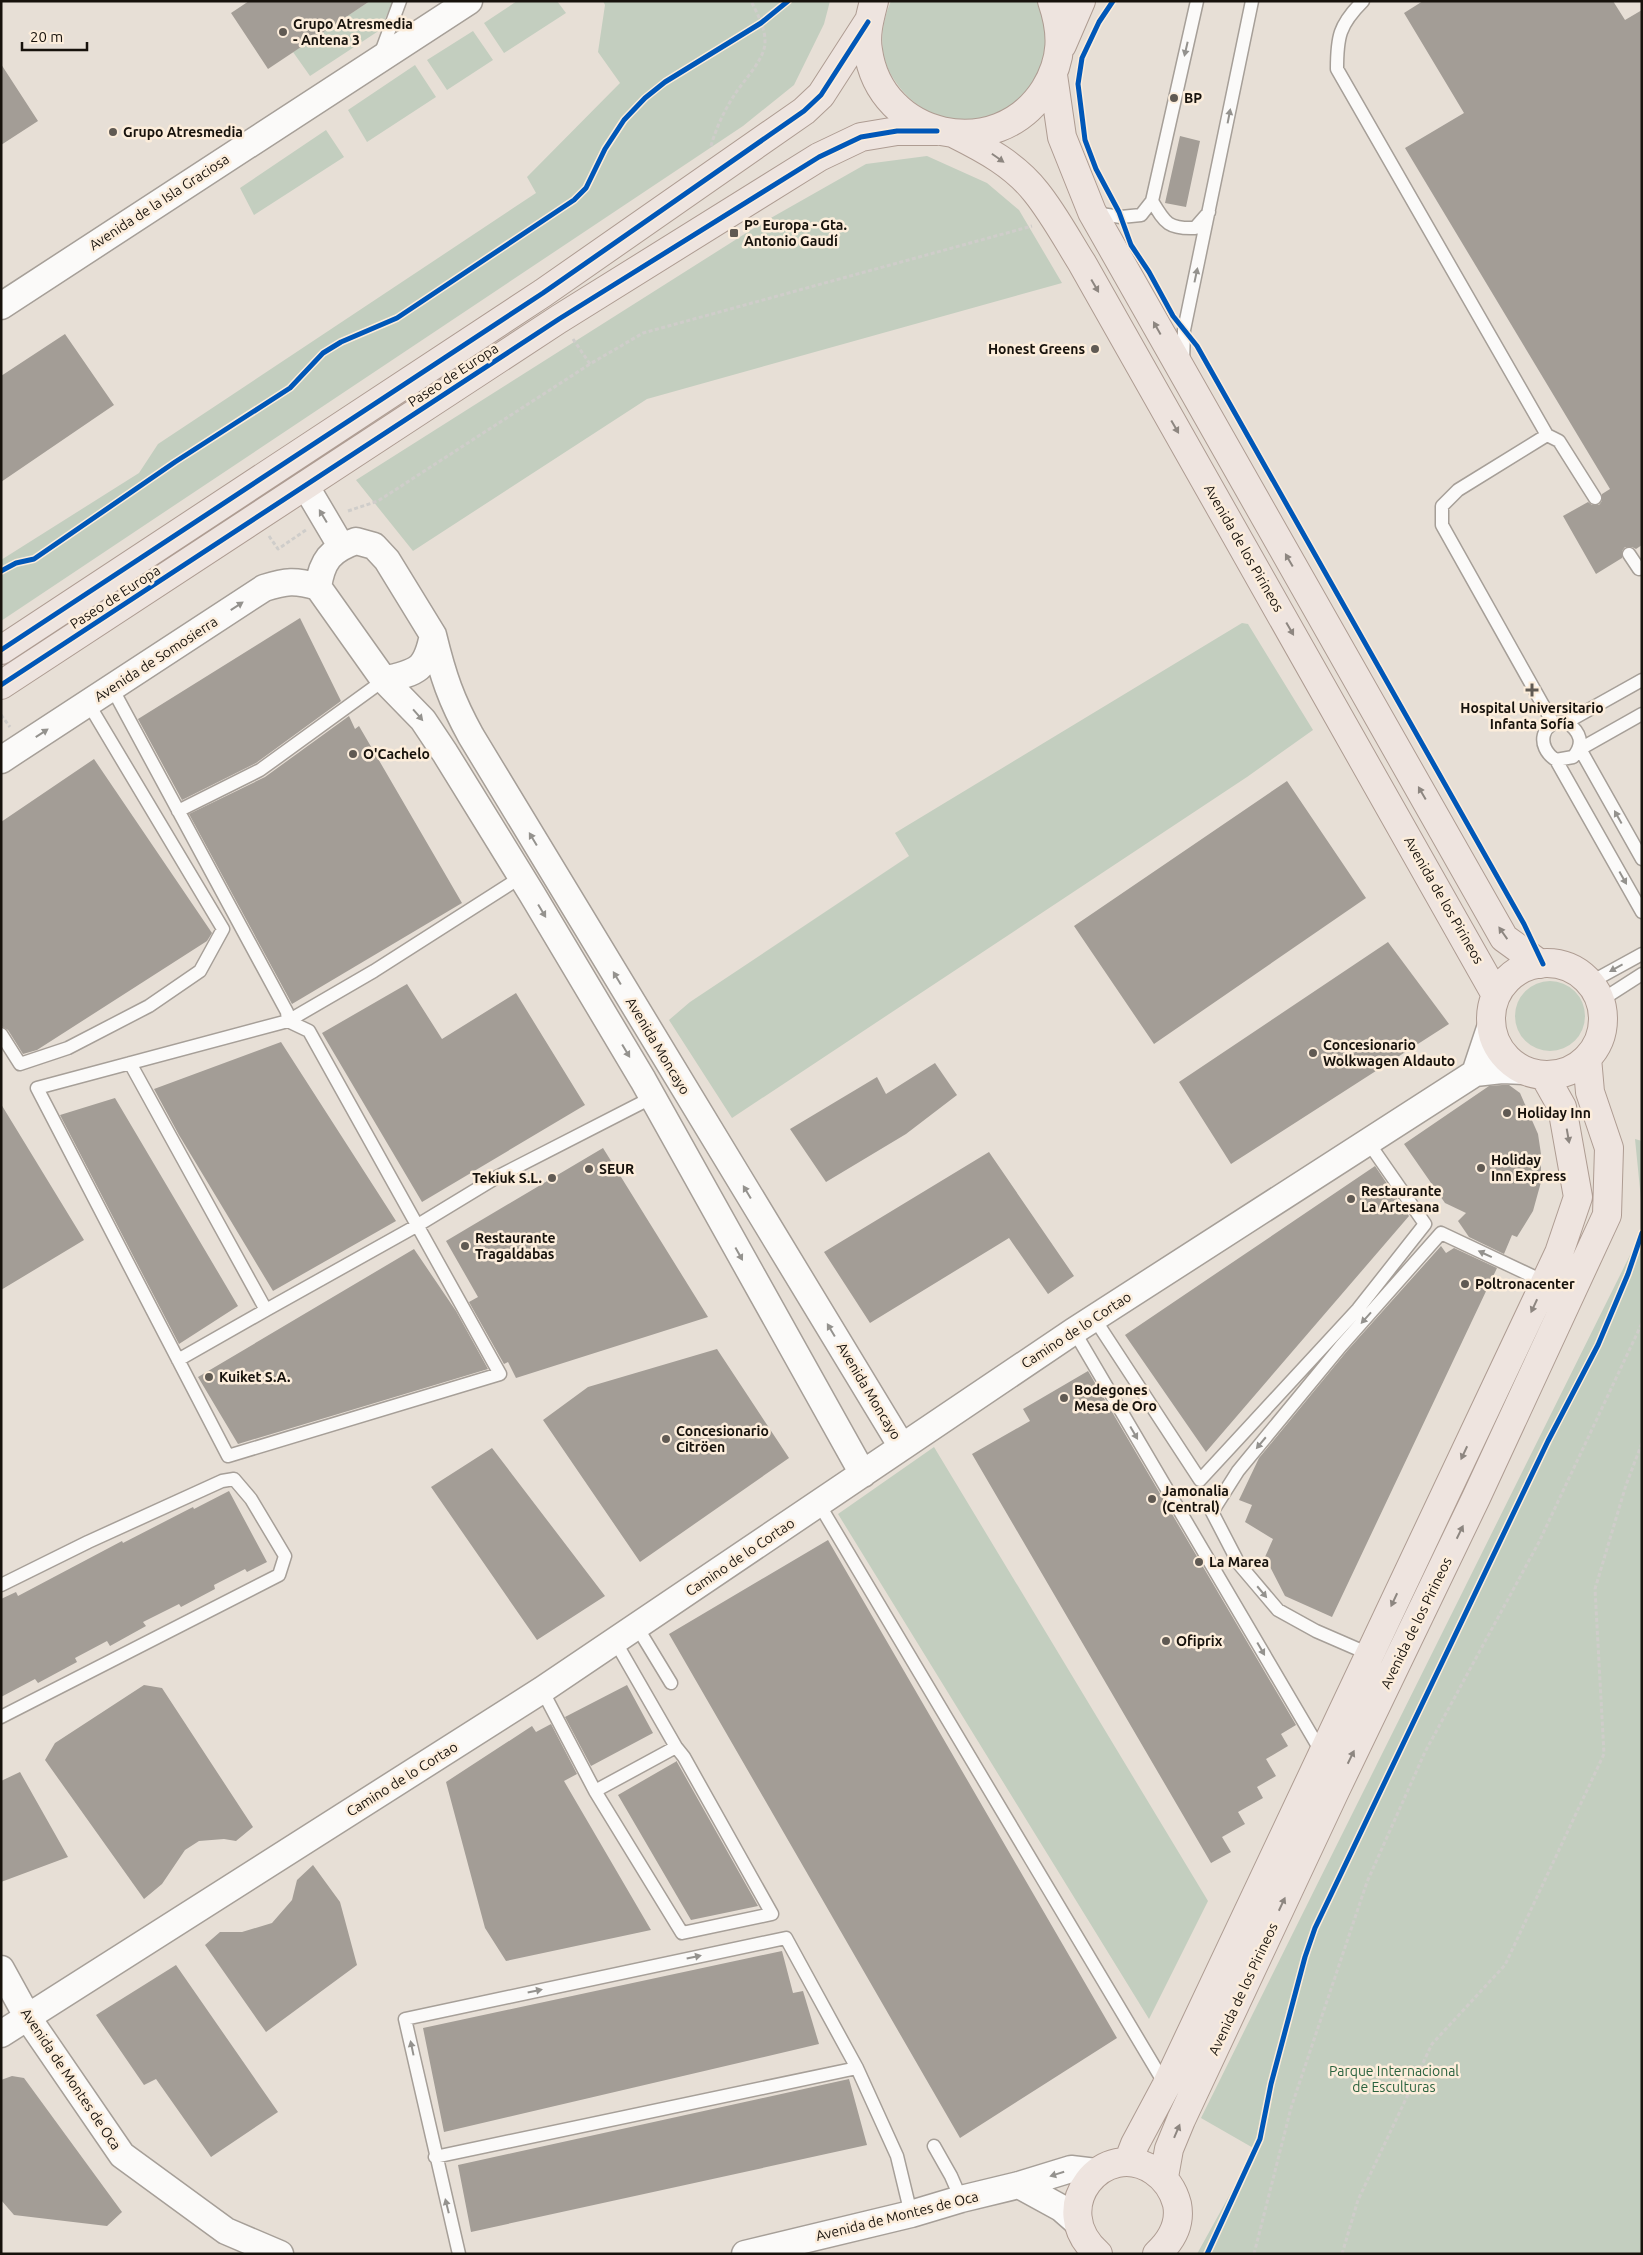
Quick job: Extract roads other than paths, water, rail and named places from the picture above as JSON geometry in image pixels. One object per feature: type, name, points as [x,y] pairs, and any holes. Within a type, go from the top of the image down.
[{"type":"main road","points":[[1052,1],[1059,23],[1056,64],[1062,137],[1092,212],[1504,938],[1540,964]]},
{"type":"main road","points":[[1056,64],[1081,1]]},
{"type":"main road","name":"Paseo de Europa","points":[[1,650],[543,292],[804,111],[821,95],[871,11]]},
{"type":"main road","name":"Avenida de los Pirineos","points":[[871,11],[868,50],[875,77],[890,101],[912,119],[985,149],[1014,170],[1036,191],[1082,263],[1496,995]]},
{"type":"main road","name":"Paseo de Europa","points":[[1,685],[559,319],[819,157],[861,137],[897,131],[986,132],[1014,121],[1037,101],[1056,64]]},
{"type":"main road","points":[[1540,964],[1552,964],[1571,969],[1596,992],[1602,1025],[1597,1043],[1587,1058],[1572,1069],[1560,1074],[1535,1073],[1505,1056],[1496,1044],[1491,1025],[1491,1013],[1496,995],[1504,983],[1519,971],[1540,964]]},
{"type":"main road","name":"Avenida de los Pirineos","points":[[1164,2178],[1169,2149],[1181,2120],[1336,1789],[1476,1498],[1607,1215],[1609,1148],[1590,1092],[1587,1058]]},
{"type":"main road","name":"Avenida de los Pirineos","points":[[1128,2162],[1135,2144],[1166,2086],[1559,1253],[1578,1197],[1562,1107],[1535,1073]]},
{"type":"main road","points":[[1098,2254],[1077,2234],[1079,2197],[1084,2185],[1096,2172],[1111,2165],[1128,2162],[1148,2166],[1164,2178],[1174,2192],[1178,2210],[1176,2228],[1168,2244],[1157,2254]]},
{"type":"street","name":"Avenida de la Isla Graciosa","points":[[1,306],[469,1]]},
{"type":"street","points":[[305,486],[341,546],[328,558],[321,570],[318,587],[384,680],[423,720],[445,752],[653,1098],[863,1474]]},
{"type":"street","name":"Avenida Moncayo","points":[[341,546],[356,541],[374,546],[387,560],[433,635],[443,678],[453,704],[471,736],[902,1447]]},
{"type":"street","name":"Avenida de Somosierra","points":[[1,760],[264,588],[286,581],[302,582],[318,587]]},
{"type":"street","points":[[384,680],[417,670],[429,657],[433,635]]},
{"type":"street","points":[[1475,1073],[1491,1025]]},
{"type":"street","name":"Camino de lo Cortao","points":[[1,2034],[542,1690],[1084,1324],[1475,1073],[1502,1070],[1535,1073]]},
{"type":"street","points":[[653,1098],[680,1083]]},
{"type":"street","name":"Avenida de Montes de Oca","points":[[1,1970],[28,2018],[122,2154],[226,2232],[280,2254]]},
{"type":"street","name":"Avenida de Montes de Oca","points":[[745,2254],[1019,2186],[1071,2169],[1096,2172]]},
{"type":"street","points":[[1019,2186],[1061,2208],[1077,2234]]},
{"type":"lane","points":[[378,61],[400,1]]},
{"type":"lane","points":[[1092,212],[1121,217],[1141,215],[1152,201],[1197,1]]},
{"type":"lane","points":[[1183,375],[1184,330],[1252,1]]},
{"type":"lane","points":[[1362,1],[1346,17],[1337,44],[1337,69],[1547,435],[1559,441],[1595,498]]},
{"type":"lane","points":[[1152,201],[1162,219],[1177,228],[1195,228],[1209,211]]},
{"type":"lane","points":[[1547,435],[1458,490],[1442,506],[1442,525],[1553,723]]},
{"type":"lane","points":[[1629,554],[1639,570]]},
{"type":"lane","points":[[178,811],[260,770],[384,680]]},
{"type":"lane","points":[[1642,680],[1567,722],[1553,723],[1543,736],[1543,746],[1548,755],[1556,760],[1642,912]]},
{"type":"lane","points":[[112,688],[286,1012],[288,1021]]},
{"type":"lane","points":[[1,1034],[20,1064],[68,1048],[149,1006],[200,971],[224,929],[88,703]]},
{"type":"lane","points":[[1556,760],[1573,757],[1580,749],[1642,714]]},
{"type":"lane","points":[[1567,722],[1578,732],[1581,740],[1580,749],[1640,851]]},
{"type":"lane","points":[[288,1021],[309,1031],[500,1374],[228,1456],[37,1088],[288,1021],[374,971],[521,877]]},
{"type":"lane","points":[[1596,992],[1642,954]]},
{"type":"lane","points":[[1596,992],[1642,974]]},
{"type":"lane","points":[[130,1063],[266,1310]]},
{"type":"lane","points":[[178,1360],[418,1225],[496,1177],[653,1098]]},
{"type":"lane","points":[[1084,1324],[1200,1480],[1358,1309],[1425,1224],[1368,1142]]},
{"type":"lane","points":[[1369,1654],[1316,1631],[1278,1610],[1239,1564],[1212,1512],[1238,1471],[1250,1456],[1341,1346],[1441,1233],[1546,1282]]},
{"type":"lane","points":[[1084,1324],[1322,1753]]},
{"type":"lane","points":[[1,1584],[222,1480],[234,1479],[251,1499],[285,1556],[279,1575],[1,1717]]},
{"type":"lane","points":[[820,1504],[1166,2086]]},
{"type":"lane","points":[[637,1627],[671,1683]]},
{"type":"lane","points":[[542,1690],[596,1791],[682,1933],[772,1914],[684,1757],[676,1747],[615,1641]]},
{"type":"lane","points":[[596,1791],[676,1747]]},
{"type":"lane","points":[[459,2254],[435,2157],[405,2019],[786,1938],[856,2068],[897,2156],[911,2214]]},
{"type":"lane","points":[[435,2157],[856,2068]]},
{"type":"lane","points":[[934,2146],[951,2176],[961,2199]]},
{"type":"place","name":"Grupo Atresmedia - Antena 3","points":[[283,32]]},
{"type":"place","name":"BP","points":[[1174,98]]},
{"type":"place","name":"Grupo Atresmedia","points":[[113,132]]},
{"type":"place","name":"Pº Europa - Gta. Antonio Gaudí","points":[[734,233]]},
{"type":"place","name":"Honest Greens","points":[[1095,349]]},
{"type":"place","name":"Hospital Universitario Infanta Sofía","points":[[1532,690]]},
{"type":"place","name":"O'Cachelo","points":[[353,754]]},
{"type":"place","name":"Concesionario Wolkwagen Aldauto","points":[[1313,1053]]},
{"type":"place","name":"Holiday Inn","points":[[1507,1113]]},
{"type":"place","name":"Holiday Inn Express","points":[[1481,1168]]},
{"type":"place","name":"SEUR","points":[[589,1169]]},
{"type":"place","name":"Tekiuk S.L.","points":[[552,1178]]},
{"type":"place","name":"Restaurante La Artesana","points":[[1351,1199]]},
{"type":"place","name":"Restaurante Tragaldabas","points":[[465,1246]]},
{"type":"place","name":"Poltronacenter","points":[[1465,1284]]},
{"type":"place","name":"Kuiket S.A.","points":[[209,1377]]},
{"type":"place","name":"Bodegones Mesa de Oro","points":[[1064,1398]]},
{"type":"place","name":"Concesionario Citröen","points":[[666,1439]]},
{"type":"place","name":"Jamonalia (Central)","points":[[1152,1499]]},
{"type":"place","name":"La Marea","points":[[1199,1562]]},
{"type":"place","name":"Ofiprix","points":[[1166,1641]]},
{"type":"park label","name":"Parque Internacional de Esculturas","points":[[1394,2080]]}]
